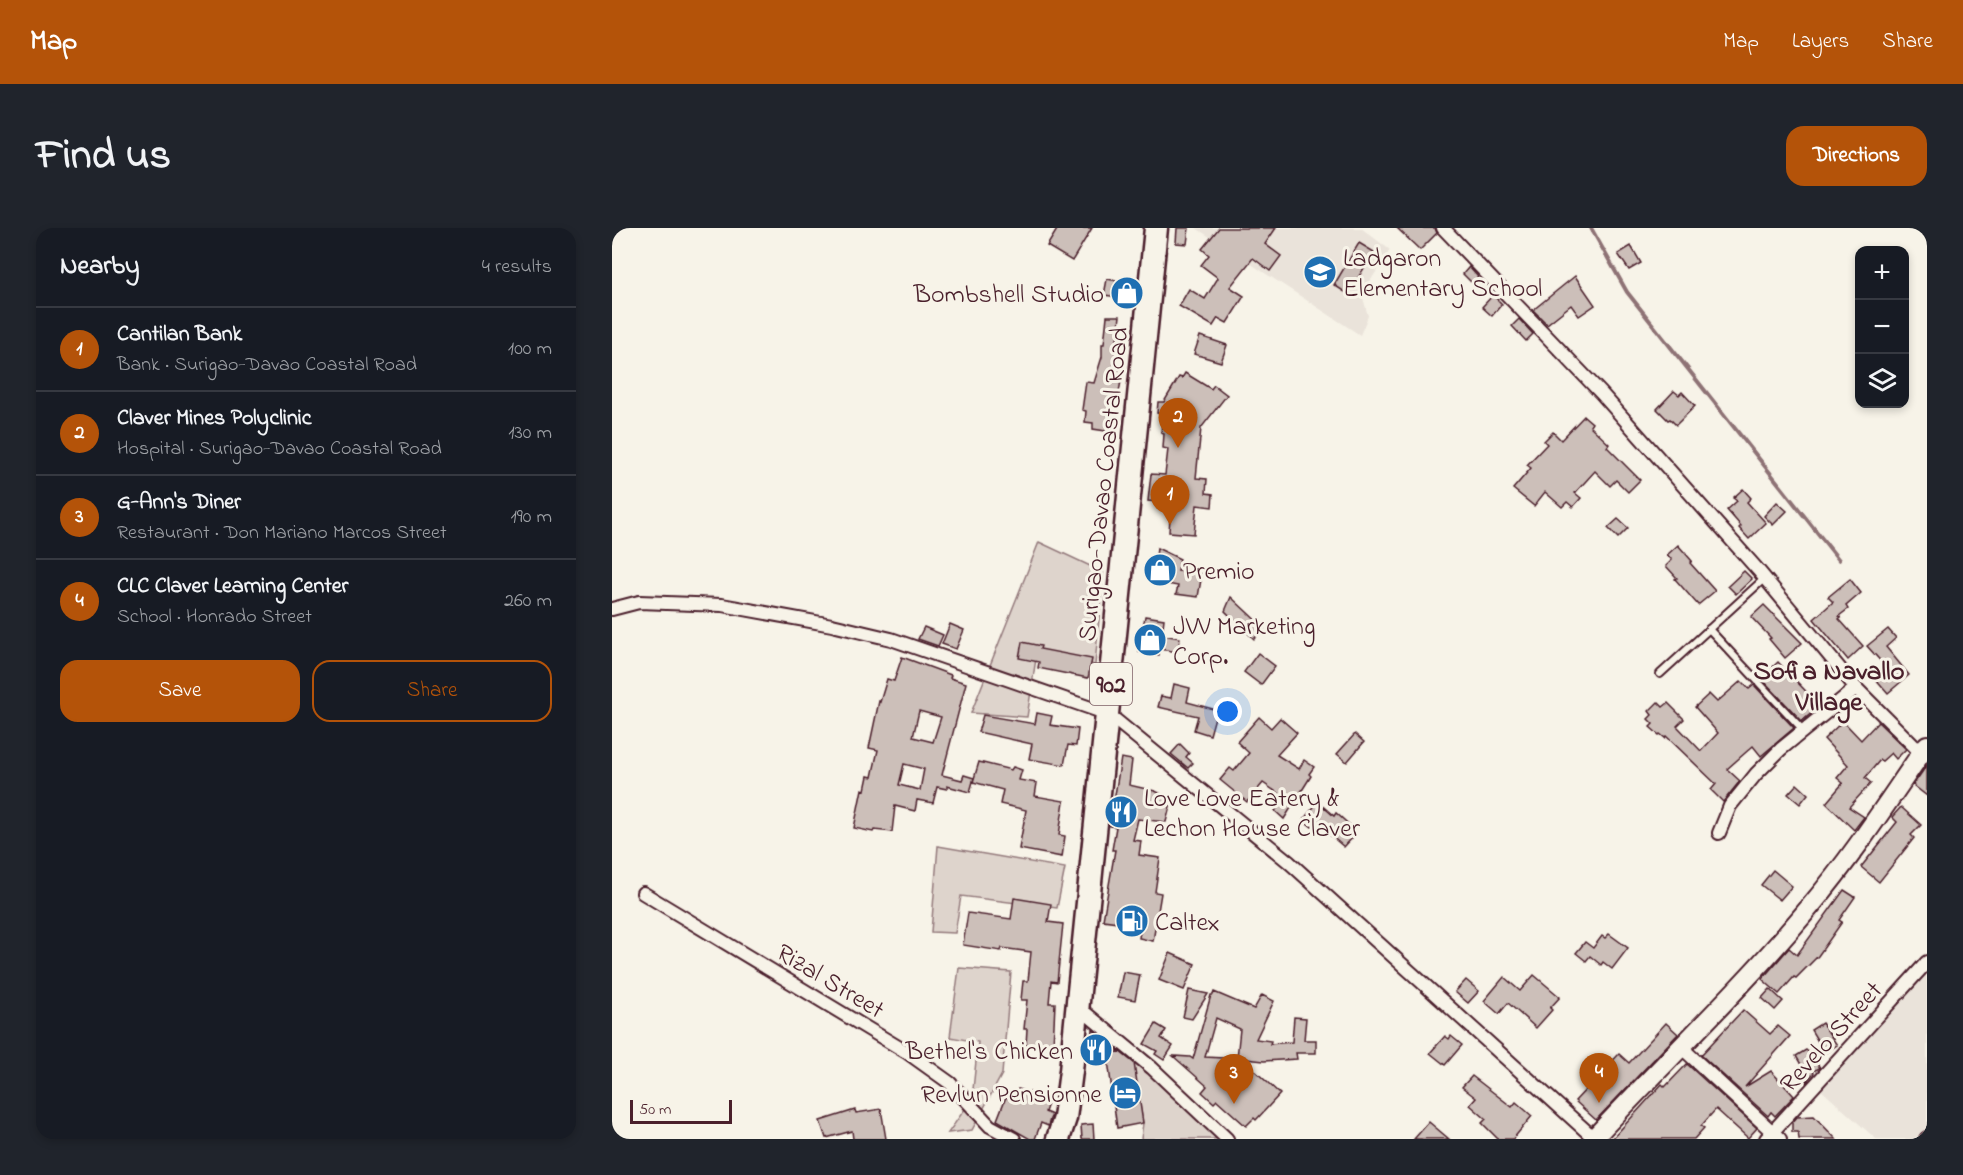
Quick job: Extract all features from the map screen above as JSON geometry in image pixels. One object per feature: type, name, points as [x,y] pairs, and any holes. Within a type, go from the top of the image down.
[{"type":"highway","name":"Surigao-Davao Coastal Road","points":[[1058,1139],[1067,1106],[1108,714],[1153,229]]},
{"type":"street","points":[[612,609],[639,602],[722,605],[832,625],[891,639],[1108,714],[1289,862],[1594,1139],[1814,903],[1858,845],[1924,749],[1856,688],[1766,579],[1601,393],[1443,228]]},
{"type":"street","points":[[1719,833],[1730,806],[1781,749],[1856,688]]},
{"type":"street","name":"Rizal Street","points":[[644,893],[908,1053],[950,1083],[990,1126],[1014,1139]]},
{"type":"street","name":"Revelo Street","points":[[1773,1137],[1927,962]]},
{"type":"street","points":[[1077,1006],[1152,1068],[1227,1139]]},
{"type":"street","points":[[1680,1046],[1773,1137]]},
{"type":"lane","points":[[1660,674],[1766,579]]},
{"type":"lane","points":[[1709,629],[1803,730]]},
{"type":"shaded area","name":"Ladgaron Elementary School","points":[[1196,228],[1361,228],[1390,250],[1362,294],[1368,316],[1360,335]]},
{"type":"shaded area","points":[[1039,542],[1103,572],[1095,665],[1037,652],[1027,717],[971,713]]},
{"type":"shaded area","points":[[938,846],[1065,868],[1057,908],[961,896],[955,933],[931,932]]},
{"type":"shaded area","points":[[959,968],[1011,972],[1002,1074],[972,1130],[948,1133],[972,1099],[978,1042],[950,1037]]},
{"type":"shaded area","points":[[1927,972],[1927,1139],[1876,1139],[1820,1089]]},
{"type":"shaded area","points":[[1133,1062],[1140,1064],[1219,1139],[1141,1139],[1143,1123]]},
{"type":"building","points":[[1058,228],[1092,228],[1072,261],[1047,246]]},
{"type":"building","points":[[1177,228],[1189,228],[1187,244],[1176,243]]},
{"type":"building","points":[[1219,228],[1276,228],[1265,244],[1281,256],[1270,271],[1253,258],[1230,287],[1244,296],[1227,323],[1218,318],[1213,326],[1179,306],[1189,289],[1205,299],[1218,278],[1201,265],[1209,255],[1202,249]]},
{"type":"building","points":[[1397,228],[1435,228],[1437,233],[1420,250]]},
{"type":"building","points":[[1359,243],[1374,252],[1348,294],[1334,285]]},
{"type":"building","points":[[1631,246],[1641,263],[1629,270],[1618,254]]},
{"type":"building","points":[[1469,267],[1478,277],[1472,283],[1463,274]]},
{"type":"building","points":[[1575,276],[1595,305],[1579,316],[1571,305],[1547,324],[1533,310]]},
{"type":"building","points":[[1107,279],[1129,283],[1127,298],[1104,295]]},
{"type":"building","points":[[1493,295],[1502,304],[1492,316],[1482,307]]},
{"type":"building","points":[[1107,316],[1120,316],[1114,365],[1120,366],[1115,380],[1121,381],[1118,398],[1111,397],[1109,420],[1114,421],[1112,432],[1093,429],[1093,423],[1085,422],[1086,411],[1082,410],[1086,382],[1094,383],[1102,357]]},
{"type":"building","points":[[1519,319],[1533,334],[1526,341],[1512,326]]},
{"type":"building","points":[[1200,336],[1227,345],[1221,362],[1194,354]]},
{"type":"building","points":[[1185,373],[1211,389],[1214,385],[1227,395],[1201,428],[1196,478],[1207,479],[1206,493],[1213,494],[1212,507],[1197,505],[1194,534],[1169,532],[1171,503],[1148,501],[1151,474],[1165,475],[1168,449],[1163,448],[1164,434],[1161,433],[1163,414],[1157,413],[1158,402],[1164,402],[1179,377],[1182,378]]},
{"type":"building","points":[[1674,391],[1679,395],[1682,392],[1695,406],[1676,425],[1657,409]]},
{"type":"building","points":[[1584,416],[1592,423],[1590,426],[1609,444],[1607,447],[1640,480],[1628,492],[1616,480],[1610,486],[1595,471],[1575,493],[1581,498],[1573,507],[1567,502],[1562,507],[1545,492],[1534,506],[1513,489],[1531,468],[1527,465],[1547,444],[1544,441],[1553,432],[1561,440]]},
{"type":"building","points":[[1743,489],[1751,498],[1747,502],[1766,523],[1749,539],[1727,510],[1737,501],[1733,498]]},
{"type":"building","points":[[1777,502],[1787,511],[1773,525],[1764,516]]},
{"type":"building","points":[[1618,519],[1628,528],[1618,538],[1608,528]]},
{"type":"building","points":[[1678,545],[1692,561],[1690,563],[1715,591],[1698,605],[1666,566],[1672,560],[1667,555]]},
{"type":"building","points":[[1157,548],[1180,559],[1178,571],[1202,574],[1198,597],[1176,594],[1178,586],[1162,583],[1154,575]]},
{"type":"building","points":[[1744,571],[1752,579],[1736,594],[1728,586]]},
{"type":"building","points":[[1850,579],[1861,593],[1846,606],[1848,609],[1839,616],[1841,618],[1839,619],[1863,646],[1848,660],[1814,619],[1833,602],[1828,597]]},
{"type":"building","points":[[1231,597],[1264,628],[1254,639],[1225,611]]},
{"type":"building","points":[[1764,605],[1802,643],[1785,658],[1769,639],[1771,638],[1751,617]]},
{"type":"building","points":[[1145,616],[1164,619],[1162,635],[1180,638],[1178,652],[1159,649],[1159,655],[1139,652]]},
{"type":"building","points":[[950,624],[964,630],[956,649],[942,644]]},
{"type":"building","points":[[924,627],[943,635],[938,646],[918,639]]},
{"type":"building","points":[[1888,629],[1896,638],[1886,647],[1909,675],[1888,693],[1874,677],[1886,667],[1867,646]]},
{"type":"building","points":[[1022,642],[1041,646],[1040,649],[1092,659],[1088,678],[1038,668],[1039,662],[1019,658]]},
{"type":"building","points":[[1258,653],[1275,666],[1261,685],[1244,672]]},
{"type":"building","points":[[902,657],[966,683],[942,775],[962,780],[964,775],[974,778],[970,792],[947,786],[947,789],[937,787],[933,803],[917,800],[915,811],[895,806],[892,832],[874,830],[873,832],[854,828],[862,789],[865,790],[868,776],[872,777],[878,750],[869,748],[879,701],[887,679],[894,681]],"holes":[[[919,711],[941,717],[933,742],[913,737]],[[904,764],[924,769],[920,790],[899,785]]]},
{"type":"building","points":[[1778,662],[1820,706],[1802,721],[1761,678]]},
{"type":"building","points":[[1741,681],[1749,689],[1754,685],[1794,728],[1761,756],[1753,746],[1727,769],[1740,781],[1723,802],[1711,790],[1716,784],[1666,736],[1665,738],[1659,735],[1650,727],[1653,724],[1648,719],[1652,715],[1649,711],[1658,702],[1663,707],[1668,703],[1684,719],[1677,726],[1701,751],[1718,733],[1695,707],[1709,694],[1717,702]]},
{"type":"building","points":[[1174,684],[1190,688],[1187,702],[1217,710],[1210,735],[1194,730],[1198,716],[1158,707],[1161,696],[1171,698]]},
{"type":"building","points":[[1037,713],[1052,716],[1050,725],[1078,729],[1076,746],[1068,745],[1064,765],[1029,759],[1032,744],[978,732],[983,715],[1035,724]]},
{"type":"building","points":[[1259,717],[1271,728],[1280,718],[1297,733],[1277,755],[1299,769],[1304,760],[1314,767],[1309,774],[1311,776],[1284,819],[1275,811],[1285,798],[1263,783],[1247,802],[1220,780],[1230,768],[1234,771],[1249,753],[1237,742]]},
{"type":"building","points":[[1843,721],[1861,740],[1878,722],[1906,749],[1896,759],[1891,753],[1882,761],[1880,760],[1865,778],[1871,783],[1849,807],[1864,817],[1854,830],[1826,803],[1843,783],[1837,778],[1848,765],[1824,739]]},
{"type":"building","points":[[1355,734],[1364,742],[1347,762],[1337,754]]},
{"type":"building","points":[[1180,744],[1189,753],[1186,757],[1193,763],[1188,768],[1171,754]]},
{"type":"building","points":[[1121,758],[1132,760],[1129,785],[1155,791],[1172,799],[1166,822],[1138,819],[1133,840],[1141,841],[1139,855],[1160,858],[1155,892],[1161,893],[1153,941],[1139,938],[1141,925],[1103,920],[1115,850],[1112,850],[1116,827],[1110,826]]},
{"type":"building","points":[[979,762],[1011,770],[1013,767],[1022,770],[1019,780],[1037,783],[1035,796],[1064,801],[1059,835],[1065,836],[1062,857],[1019,849],[1026,810],[1000,804],[1003,790],[973,782]]},
{"type":"building","points":[[1927,765],[1927,796],[1913,785]]},
{"type":"building","points":[[1797,784],[1808,794],[1800,804],[1788,794]]},
{"type":"building","points":[[1318,802],[1334,816],[1336,813],[1353,828],[1348,833],[1353,837],[1344,847],[1316,823],[1312,827],[1303,820]]},
{"type":"building","points":[[1901,807],[1921,825],[1911,835],[1914,838],[1879,882],[1861,867],[1897,822],[1892,817]]},
{"type":"building","points":[[1773,870],[1792,886],[1780,900],[1761,885]]},
{"type":"building","points":[[1844,890],[1855,897],[1839,920],[1842,922],[1818,956],[1779,994],[1762,979],[1789,948],[1797,955]]},
{"type":"building","points":[[1014,898],[1051,904],[1048,922],[1063,924],[1057,982],[1051,981],[1049,1003],[1055,1003],[1053,1047],[1026,1045],[1027,1029],[1024,1029],[1027,1000],[1021,1000],[1023,981],[1028,981],[1031,952],[1002,948],[1001,951],[963,945],[968,913],[1011,919]]},
{"type":"building","points":[[1609,934],[1628,948],[1612,969],[1603,962],[1601,965],[1590,956],[1586,961],[1576,953],[1585,942],[1593,948],[1602,936],[1605,938]]},
{"type":"building","points":[[1170,953],[1195,964],[1184,990],[1159,980]]},
{"type":"building","points":[[1123,972],[1140,975],[1135,1000],[1118,997]]},
{"type":"building","points":[[1534,975],[1560,997],[1536,1028],[1508,1003],[1499,1014],[1484,1001],[1504,977],[1520,991]]},
{"type":"building","points":[[1466,980],[1479,991],[1468,1003],[1455,992]]},
{"type":"building","points":[[1770,989],[1783,1001],[1775,1010],[1762,998]]},
{"type":"building","points":[[1189,990],[1208,994],[1192,1019],[1183,1017]]},
{"type":"building","points":[[1214,992],[1254,1009],[1262,995],[1274,1001],[1256,1039],[1271,1041],[1270,1044],[1292,1042],[1294,1017],[1306,1018],[1304,1040],[1316,1040],[1316,1053],[1296,1053],[1297,1059],[1264,1061],[1237,1058],[1240,1029],[1216,1018],[1205,1057],[1242,1059],[1280,1094],[1256,1120],[1254,1118],[1246,1126],[1217,1100],[1214,1103],[1202,1092],[1207,1086],[1173,1056],[1193,1059],[1211,995]]},
{"type":"building","points":[[1743,1010],[1770,1034],[1778,1026],[1790,1036],[1745,1087],[1771,1071],[1794,1096],[1775,1116],[1771,1112],[1768,1116],[1701,1055]]},
{"type":"building","points":[[1666,1023],[1678,1034],[1596,1120],[1575,1101],[1619,1054],[1629,1063]]},
{"type":"building","points":[[1822,1023],[1837,1045],[1825,1053],[1811,1030]]},
{"type":"building","points":[[1156,1024],[1166,1030],[1161,1038],[1173,1046],[1164,1060],[1155,1054],[1157,1051],[1144,1044]]},
{"type":"building","points":[[1093,1030],[1119,1051],[1091,1051]]},
{"type":"building","points":[[1445,1036],[1449,1039],[1451,1036],[1462,1045],[1445,1065],[1430,1053]]},
{"type":"building","points":[[1806,1050],[1813,1056],[1820,1068],[1813,1071],[1814,1073],[1806,1082],[1799,1070],[1803,1068],[1796,1056]]},
{"type":"building","points":[[1120,1052],[1134,1063],[1143,1123],[1117,1128],[1107,1053]]},
{"type":"building","points":[[1687,1064],[1757,1128],[1748,1138],[1716,1109],[1701,1126],[1704,1128],[1694,1139],[1612,1139],[1662,1084],[1665,1087]]},
{"type":"building","points":[[1472,1076],[1512,1107],[1516,1102],[1532,1116],[1513,1139],[1498,1139],[1482,1123],[1486,1119],[1470,1105],[1476,1098],[1462,1087]]},
{"type":"building","points":[[1018,1089],[1050,1098],[1045,1112],[1052,1115],[1048,1126],[1041,1123],[1035,1139],[1030,1139],[997,1120],[1006,1097],[1014,1100]]},
{"type":"building","points":[[881,1109],[886,1139],[853,1139],[852,1131],[826,1138],[820,1121],[855,1110],[856,1113]]},
{"type":"building","points":[[1814,1116],[1836,1139],[1799,1139],[1798,1132],[1792,1132],[1792,1123],[1797,1117]]},
{"type":"building","points":[[1429,1122],[1449,1139],[1414,1139]]},
{"type":"building","points":[[1093,1124],[1094,1139],[1082,1139],[1081,1125]]},
{"type":"waterway","points":[[1591,228],[1627,292],[1839,560]]},
{"type":"place","name":"Ladgaron Elementary School","points":[[1320,272]]},
{"type":"place","name":"Bombshell Studio","points":[[1127,293]]},
{"type":"place","name":"Claver Mines Polyclinic","points":[[1178,448]]},
{"type":"place","name":"Cantilan Bank","points":[[1170,525]]},
{"type":"place","name":"Premio","points":[[1160,570]]},
{"type":"place","name":"JVV Marketing Corp.","points":[[1150,640]]},
{"type":"place","name":"Love Love Eatery & Lechon House Claver","points":[[1121,812]]},
{"type":"place","name":"Caltex","points":[[1132,921]]},
{"type":"place","name":"Bethel's Chicken","points":[[1096,1050]]},
{"type":"place","name":"Revlun Pensionne","points":[[1125,1093]]},
{"type":"place","name":"CLC Claver Learning Center","points":[[1599,1103]]},
{"type":"place","name":"G-Ann's Diner","points":[[1234,1104]]},
{"type":"district","name":"Sofia Navallo Village","points":[[1829,686]]}]
